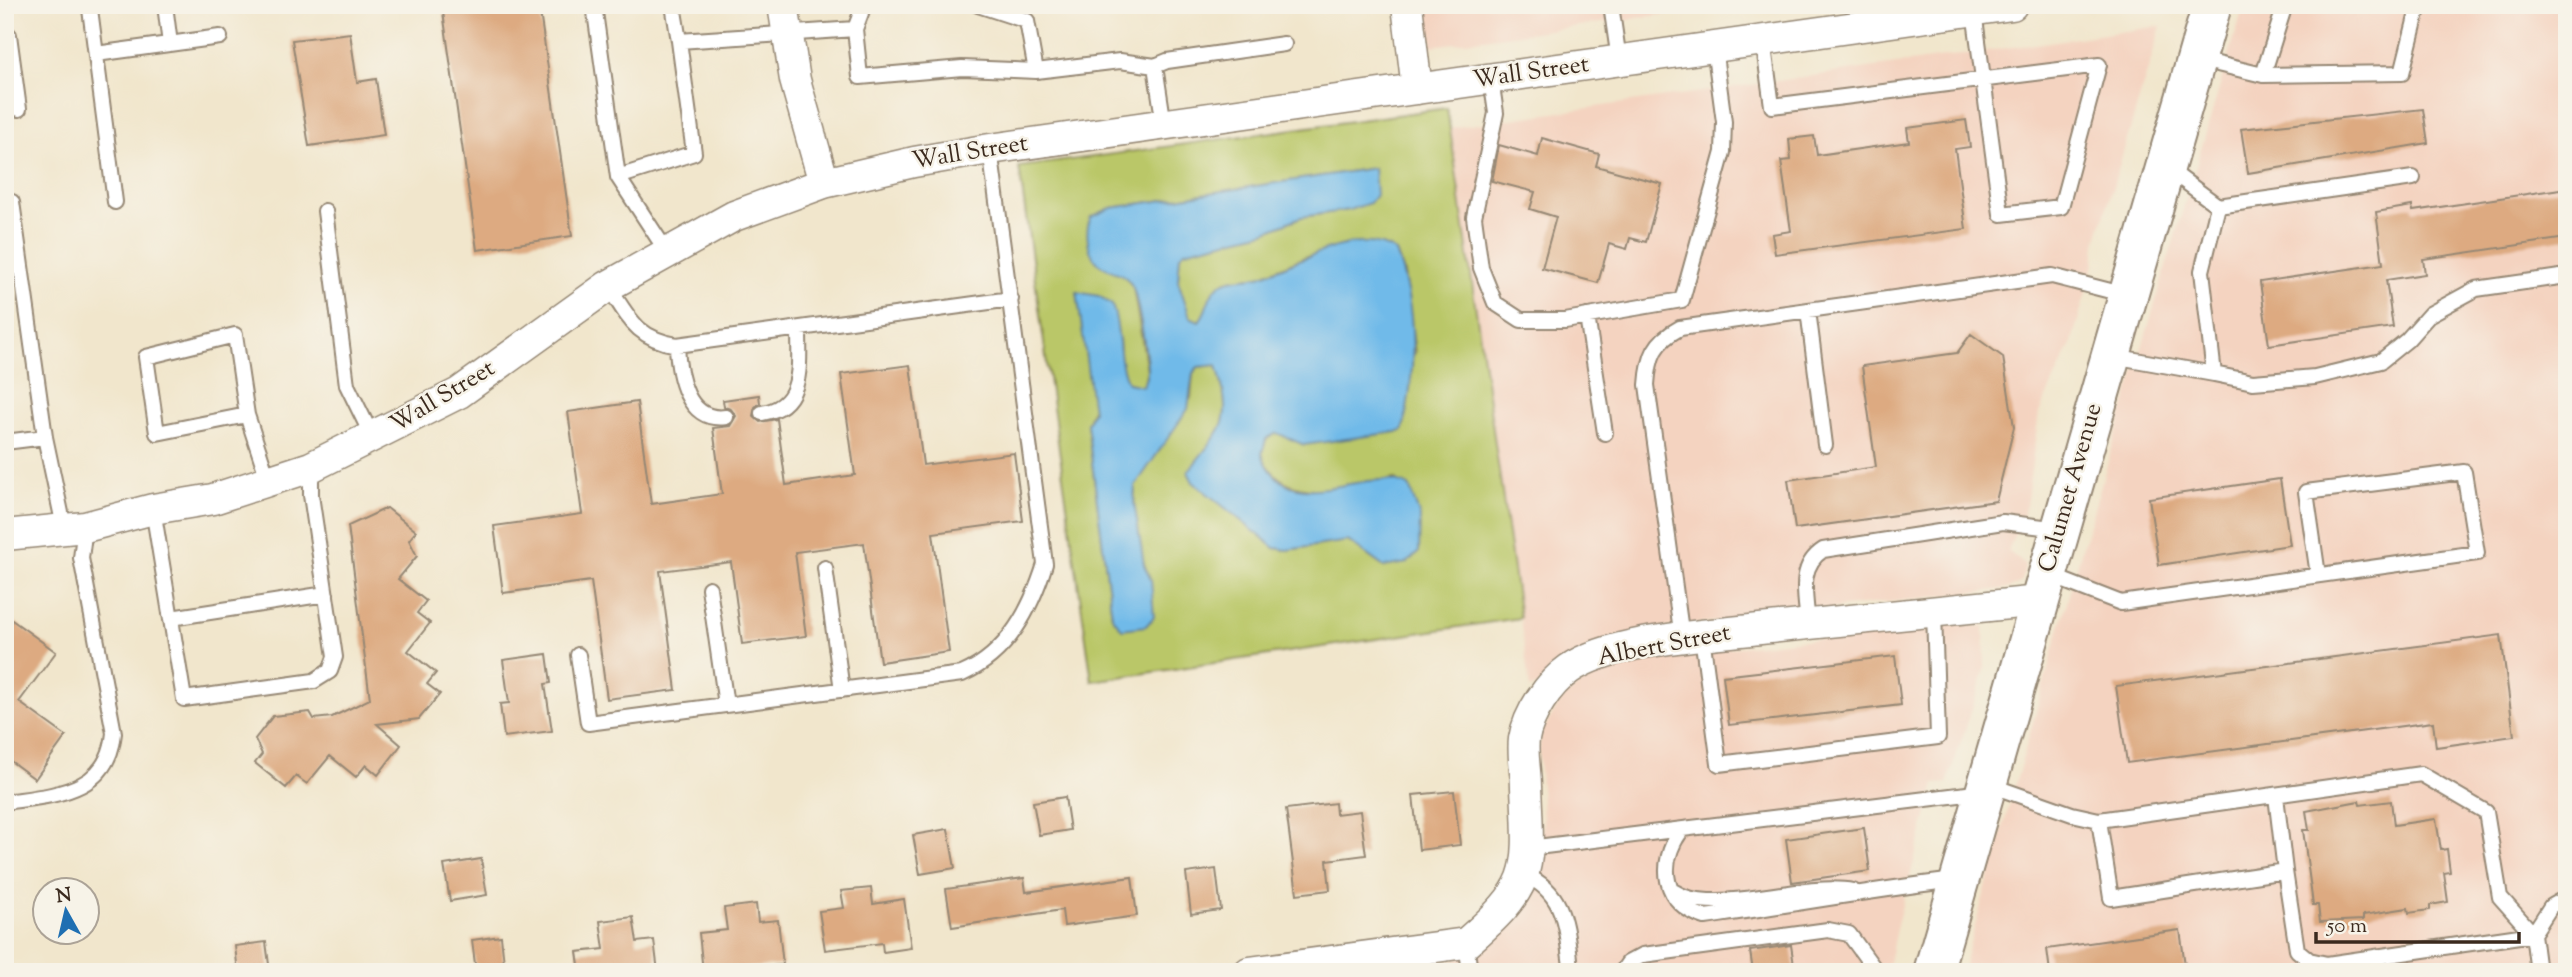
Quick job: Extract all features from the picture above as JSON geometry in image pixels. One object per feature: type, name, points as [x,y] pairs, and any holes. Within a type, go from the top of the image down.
[{"type":"main road","name":"Calumet Avenue","points":[[1933,972],[2061,529],[2108,355],[2211,5]]},
{"type":"street","points":[[783,5],[807,129],[824,183]]},
{"type":"street","points":[[1407,5],[1418,89]]},
{"type":"street","name":"Wall Street","points":[[5,535],[75,527],[153,509],[213,499],[311,467],[459,393],[608,286],[667,252],[734,216],[824,183],[914,162],[990,149],[1763,40],[1887,14],[1974,11],[2012,5]]},
{"type":"street","name":"Albert Street","points":[[1527,861],[1524,738],[1535,709],[1551,686],[1570,669],[1594,657],[1692,637],[1934,611],[2043,588]]},
{"type":"street","points":[[1249,972],[1468,957],[1513,899],[1527,861]]},
{"type":"lane","points":[[165,5],[170,44]]},
{"type":"lane","points":[[594,5],[618,177],[667,252]]},
{"type":"lane","points":[[618,177],[694,153],[673,5]]},
{"type":"lane","points":[[864,5],[855,29],[860,77],[962,68],[1036,71],[1120,61],[1155,66],[1167,61],[1284,44]]},
{"type":"lane","points":[[978,5],[1027,21],[1036,71]]},
{"type":"lane","points":[[1611,5],[1619,60]]},
{"type":"lane","points":[[2263,75],[2285,5]]},
{"type":"lane","points":[[2196,58],[2263,75],[2402,73],[2419,5]]},
{"type":"lane","points":[[90,9],[115,202]]},
{"type":"lane","points":[[1763,40],[1772,106],[1982,79],[2099,65],[2061,207],[2001,214],[1982,79],[1974,11]]},
{"type":"lane","points":[[679,41],[788,36],[855,29]]},
{"type":"lane","points":[[5,35],[9,35],[19,109]]},
{"type":"lane","points":[[96,54],[220,37]]},
{"type":"lane","points":[[1492,79],[1496,113],[1474,217],[1481,268],[1494,303],[1521,320],[1565,320],[1682,300],[1723,152],[1724,122],[1714,47]]},
{"type":"lane","points":[[1155,66],[1164,125]]},
{"type":"lane","points":[[578,655],[588,723],[962,674],[981,666],[1013,633],[1034,602],[1045,565],[990,149]]},
{"type":"lane","points":[[2164,165],[2218,206],[2413,177]]},
{"type":"lane","points":[[5,802],[77,789],[93,777],[112,748],[114,733],[75,527],[45,437],[12,202]]},
{"type":"lane","points":[[2214,374],[2202,271],[2218,206]]},
{"type":"lane","points":[[326,211],[347,385],[373,438]]},
{"type":"lane","points":[[1934,611],[1938,737],[1719,764],[1692,637],[1647,385],[1653,349],[1680,328],[2052,276],[2126,295]]},
{"type":"lane","points":[[2108,355],[2253,382],[2302,378],[2381,361],[2407,340],[2430,314],[2476,289],[2567,276]]},
{"type":"lane","points":[[608,286],[635,328],[656,341],[677,345],[1011,299]]},
{"type":"lane","points":[[1808,310],[1825,445]]},
{"type":"lane","points":[[1587,316],[1605,433]]},
{"type":"lane","points":[[762,413],[786,403],[796,389],[799,330]]},
{"type":"lane","points":[[247,415],[157,433],[146,357],[234,335],[247,415],[269,482]]},
{"type":"lane","points":[[677,345],[684,390],[698,410],[713,419],[726,417]]},
{"type":"lane","points":[[5,442],[45,437]]},
{"type":"lane","points":[[153,509],[184,699],[314,681],[324,677],[334,664],[311,495],[311,467]]},
{"type":"lane","points":[[2043,588],[2121,603],[2318,575],[2477,552],[2464,472],[2306,492],[2318,575]]},
{"type":"lane","points":[[1808,624],[1806,567],[1813,557],[1823,550],[2003,522],[2061,529]]},
{"type":"lane","points":[[825,568],[842,690]]},
{"type":"lane","points":[[709,589],[726,705]]},
{"type":"lane","points":[[171,618],[326,594]]},
{"type":"lane","points":[[1572,972],[1558,901],[1537,880],[1527,861],[1681,831],[1986,788],[2099,820],[2421,774],[2486,813],[2500,897],[2533,934],[2538,972]]},
{"type":"lane","points":[[2276,796],[2297,950],[2309,960],[2327,964],[2533,934],[2551,906],[2567,897]]},
{"type":"lane","points":[[2099,820],[2111,898],[2285,871]]},
{"type":"lane","points":[[1681,831],[1667,858],[1671,889],[1678,903],[1689,913],[1705,917],[1834,899],[1855,892],[1959,879]]},
{"type":"lane","points":[[1622,972],[1628,963],[1643,955],[1828,930],[1849,934],[1875,972]]},
{"type":"shaded area","points":[[1423,5],[1733,5],[1432,46]]},
{"type":"shaded area","points":[[2244,5],[2567,5],[2567,972],[1962,972],[2082,549]]},
{"type":"shaded area","points":[[2161,26],[2096,243],[2094,264],[2072,342],[2039,413],[2026,506],[2008,551],[2025,565],[2022,581],[2011,588],[1660,628],[1530,689],[1450,128]]},
{"type":"shaded area","points":[[1960,624],[1984,627],[1985,670],[1947,783],[1935,784],[1897,924],[1887,972],[1397,972],[1431,967],[1460,958],[1518,916],[1534,892],[1543,822],[1539,751],[1542,731],[1563,699],[1581,684],[1623,663],[1671,654]]},
{"type":"green space","points":[[1447,108],[1520,618],[1092,681],[1019,167]],"holes":[[[1374,168],[1349,210],[1301,217],[1264,232],[1184,251],[1180,255],[1178,281],[1190,318],[1199,321],[1207,312],[1213,291],[1226,281],[1260,276],[1307,256],[1396,252],[1404,273],[1415,353],[1294,439],[1277,433],[1266,439],[1262,454],[1272,471],[1286,482],[1302,488],[1340,488],[1396,479],[1384,567],[1348,541],[1287,550],[1275,548],[1189,472],[1218,433],[1225,413],[1217,365],[1198,367],[1193,373],[1191,398],[1135,486],[1137,534],[1142,558],[1151,580],[1112,616],[1087,424],[1119,337],[1121,369],[1128,383],[1143,387],[1147,370],[1133,287],[1123,274],[1100,265],[1088,236],[1091,217],[1111,208]]]},
{"type":"water","points":[[1374,168],[1376,195],[1370,203],[1349,210],[1301,217],[1264,232],[1185,251],[1180,255],[1178,281],[1190,317],[1199,321],[1213,292],[1225,282],[1256,277],[1347,244],[1381,245],[1396,252],[1408,297],[1413,341],[1403,431],[1304,445],[1277,433],[1266,439],[1262,454],[1274,475],[1290,486],[1329,488],[1391,480],[1409,486],[1420,517],[1419,552],[1407,563],[1384,567],[1348,541],[1287,550],[1275,548],[1193,482],[1188,472],[1217,433],[1225,413],[1217,365],[1198,367],[1193,373],[1188,409],[1135,486],[1134,502],[1144,565],[1151,580],[1154,617],[1146,626],[1122,629],[1112,616],[1087,424],[1093,411],[1077,292],[1099,296],[1112,305],[1124,374],[1128,383],[1143,386],[1147,365],[1132,286],[1126,278],[1102,266],[1093,257],[1087,236],[1091,217],[1111,208]]},
{"type":"building","points":[[442,5],[539,5],[572,236],[477,250]]},
{"type":"building","points":[[350,33],[357,82],[376,79],[384,135],[309,146],[292,40]]},
{"type":"building","points":[[2423,109],[2428,143],[2248,173],[2241,129]]},
{"type":"building","points":[[1966,120],[1970,147],[1955,149],[1966,229],[1775,254],[1772,234],[1791,231],[1781,161],[1791,160],[1789,139],[1814,136],[1817,155],[1909,142],[1907,128]]},
{"type":"building","points":[[1542,138],[1599,154],[1596,166],[1662,184],[1646,242],[1630,238],[1627,249],[1609,244],[1598,283],[1542,268],[1556,217],[1530,209],[1535,192],[1492,181],[1499,145],[1538,156]]},
{"type":"building","points":[[2567,188],[2567,238],[2423,259],[2425,274],[2386,280],[2393,327],[2269,345],[2260,282],[2383,264],[2376,212],[2412,206],[2413,211]]},
{"type":"building","points":[[1971,334],[2003,357],[2014,427],[1996,501],[1795,529],[1788,480],[1876,467],[1862,366],[1957,353]]},
{"type":"building","points":[[910,365],[923,465],[1014,453],[1023,521],[933,533],[949,652],[880,662],[864,543],[795,552],[806,636],[742,644],[731,562],[660,571],[676,690],[607,699],[591,581],[503,593],[494,526],[582,514],[568,412],[637,402],[651,504],[722,494],[713,428],[730,426],[736,416],[731,409],[724,407],[723,400],[759,395],[760,403],[755,407],[753,416],[760,422],[777,419],[786,485],[855,475],[841,374]]},
{"type":"building","points":[[2280,479],[2290,545],[2159,565],[2149,498]]},
{"type":"building","points":[[387,508],[416,531],[409,540],[417,556],[398,579],[426,601],[417,613],[430,623],[408,651],[436,673],[427,684],[440,694],[419,719],[377,724],[401,745],[378,775],[366,765],[356,777],[330,756],[307,784],[296,776],[286,788],[255,763],[262,754],[255,739],[273,716],[310,712],[314,719],[332,717],[370,699],[348,526]]},
{"type":"building","points":[[5,615],[56,652],[19,702],[66,736],[35,779],[5,757]]},
{"type":"building","points":[[2501,635],[2514,736],[2436,747],[2433,722],[2127,763],[2116,686]]},
{"type":"building","points":[[547,654],[551,683],[545,684],[552,731],[504,737],[500,704],[509,703],[503,660]]},
{"type":"building","points":[[1895,656],[1901,705],[1729,725],[1723,676]]},
{"type":"building","points":[[1454,791],[1460,845],[1419,850],[1413,795]]},
{"type":"building","points":[[1065,797],[1070,830],[1039,835],[1033,802]]},
{"type":"building","points":[[2359,801],[2360,805],[2391,801],[2394,825],[2436,819],[2441,850],[2447,849],[2450,872],[2444,873],[2448,902],[2430,905],[2430,910],[2409,913],[2408,908],[2363,915],[2363,920],[2320,922],[2318,905],[2313,905],[2303,830],[2309,830],[2306,811]]},
{"type":"building","points":[[1335,803],[1336,814],[1360,811],[1366,855],[1327,860],[1330,890],[1297,894],[1286,809]]},
{"type":"building","points":[[1864,828],[1870,871],[1792,882],[1786,839]]},
{"type":"building","points":[[948,829],[955,868],[920,874],[913,835]]},
{"type":"building","points":[[481,859],[487,895],[450,901],[444,865]]},
{"type":"building","points":[[1216,869],[1221,910],[1191,914],[1186,873]]},
{"type":"building","points":[[1132,877],[1137,916],[1064,926],[1062,910],[952,927],[946,889],[1024,878],[1026,892]]},
{"type":"building","points":[[871,888],[873,904],[904,899],[911,948],[883,952],[882,943],[825,950],[819,911],[844,908],[841,891]]},
{"type":"building","points":[[756,904],[758,922],[778,920],[783,965],[703,972],[699,933],[727,930],[724,908]]},
{"type":"building","points":[[633,917],[637,942],[654,940],[658,972],[580,972],[577,952],[604,949],[600,921]]},
{"type":"building","points":[[2180,930],[2186,972],[2050,972],[2047,949]]},
{"type":"building","points":[[501,936],[505,972],[476,972],[472,940]]},
{"type":"building","points":[[266,942],[270,972],[238,972],[235,946]]},
{"type":"building","points":[[1791,945],[1795,972],[1753,972],[1750,951]]}]
